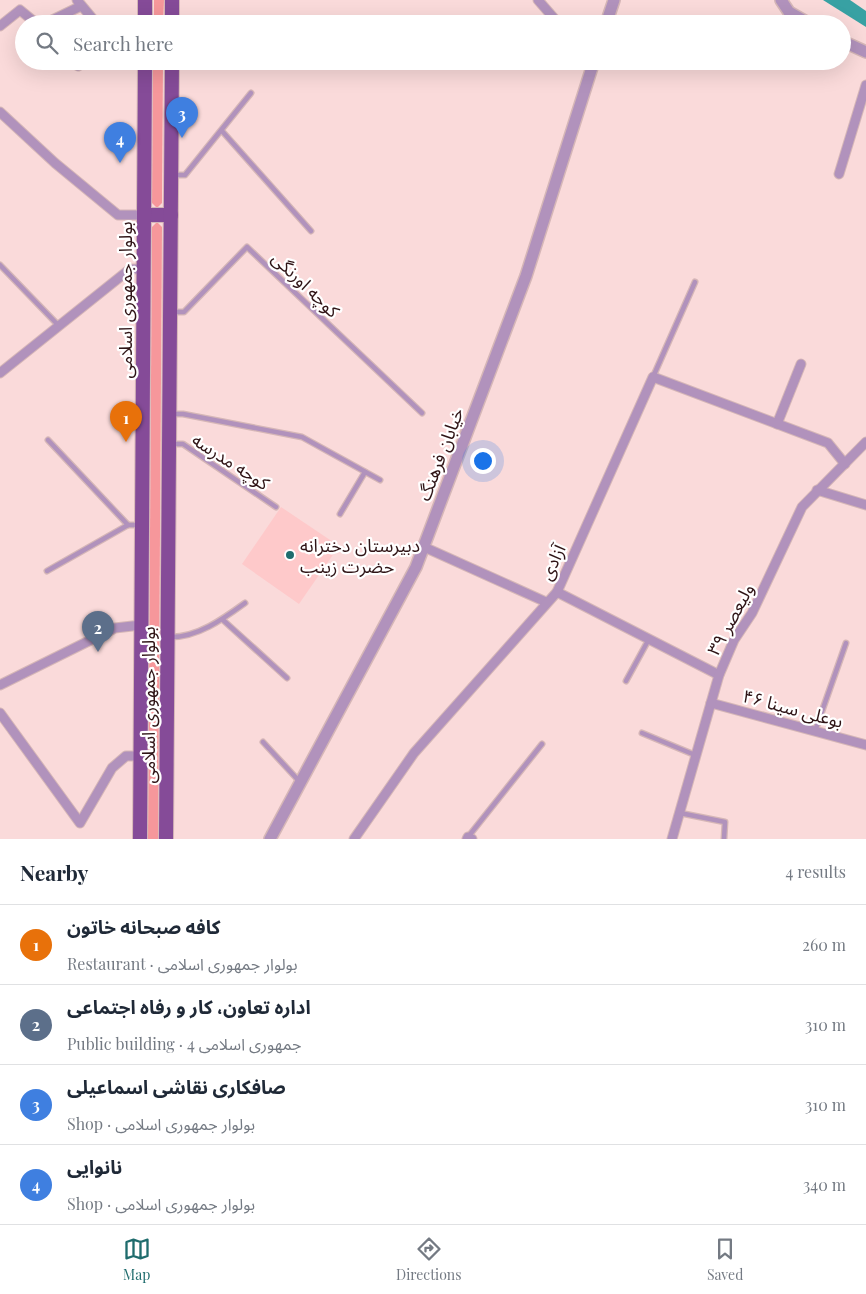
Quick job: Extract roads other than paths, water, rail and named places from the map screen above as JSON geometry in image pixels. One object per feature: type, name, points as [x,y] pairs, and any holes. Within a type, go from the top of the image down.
[{"type":"main road","points":[[145,15],[146,0]]},
{"type":"main road","points":[[172,0],[172,15]]},
{"type":"main road","name":"بولوار جمهوری اسلامی","points":[[140,839],[141,625],[135,525],[144,269],[145,70]]},
{"type":"main road","name":"بولوار جمهوری اسلامی","points":[[166,839],[172,70]]},
{"type":"main road","points":[[144,215],[170,215]]},
{"type":"street","points":[[538,0],[550,15]]},
{"type":"street","points":[[609,15],[614,0]]},
{"type":"street","points":[[781,0],[789,12],[794,15]]},
{"type":"street","points":[[59,15],[79,3],[89,15]]},
{"type":"street","points":[[0,26],[20,10],[26,15]]},
{"type":"street","points":[[851,45],[866,52]]},
{"type":"street","name":"خیابان فرهنگ","points":[[270,839],[416,567],[526,276],[590,70]]},
{"type":"street","points":[[839,174],[866,85]]},
{"type":"street","points":[[0,112],[55,163],[118,215],[144,215]]},
{"type":"street","points":[[0,373],[130,269],[144,269]]},
{"type":"street","points":[[777,424],[801,364]]},
{"type":"street","points":[[653,377],[828,443],[845,464]]},
{"type":"street","name":"آزادی","points":[[354,839],[414,753],[546,602],[557,592],[653,377]]},
{"type":"street","name":"ولیعصر ۳۹","points":[[672,839],[719,675],[734,640],[752,613],[802,507],[866,442]]},
{"type":"street","points":[[818,490],[866,505]]},
{"type":"street","points":[[424,547],[546,602]]},
{"type":"street","points":[[557,592],[719,675]]},
{"type":"street","points":[[0,685],[115,628],[141,625]]},
{"type":"street","name":"بوعلی سینا ۴۶","points":[[711,703],[866,745]]},
{"type":"street","points":[[0,713],[80,823],[112,768],[126,756],[140,756]]},
{"type":"lane","points":[[171,175],[185,175],[251,93]]},
{"type":"lane","points":[[222,131],[310,231]]},
{"type":"lane","name":"کوچه اورنگی","points":[[170,312],[184,312],[247,247],[422,413]]},
{"type":"lane","points":[[0,265],[58,326]]},
{"type":"lane","name":"آزادی","points":[[653,377],[695,282]]},
{"type":"lane","points":[[169,414],[183,414],[302,437],[380,480]]},
{"type":"lane","points":[[47,570],[135,525],[48,440]]},
{"type":"lane","name":"کوچه مدرسه","points":[[169,444],[183,444],[276,507]]},
{"type":"lane","points":[[340,514],[365,472]]},
{"type":"lane","points":[[168,638],[182,638],[223,620],[245,603]]},
{"type":"lane","points":[[223,620],[287,678]]},
{"type":"lane","points":[[626,681],[649,639]]},
{"type":"lane","points":[[815,731],[846,643]]},
{"type":"lane","points":[[642,732],[696,755]]},
{"type":"lane","points":[[263,742],[300,782]]},
{"type":"lane","points":[[469,838],[542,744]]},
{"type":"lane","points":[[678,813],[725,822],[724,839]]},
{"type":"water","points":[[823,0],[850,0],[866,11],[866,27],[851,18],[851,15],[847,15]]},
{"type":"place","name":"صافکاری نقاشی اسماعیلی","points":[[182,138]]},
{"type":"place","name":"نانوایی","points":[[120,163]]},
{"type":"place","name":"کافه صبحانه خاتون","points":[[126,442]]},
{"type":"place","name":"دبیرستان دخترانه حضرت زینب","points":[[290,555]]},
{"type":"place","name":"اداره تعاون، کار و رفاه اجتماعی","points":[[98,652]]}]
